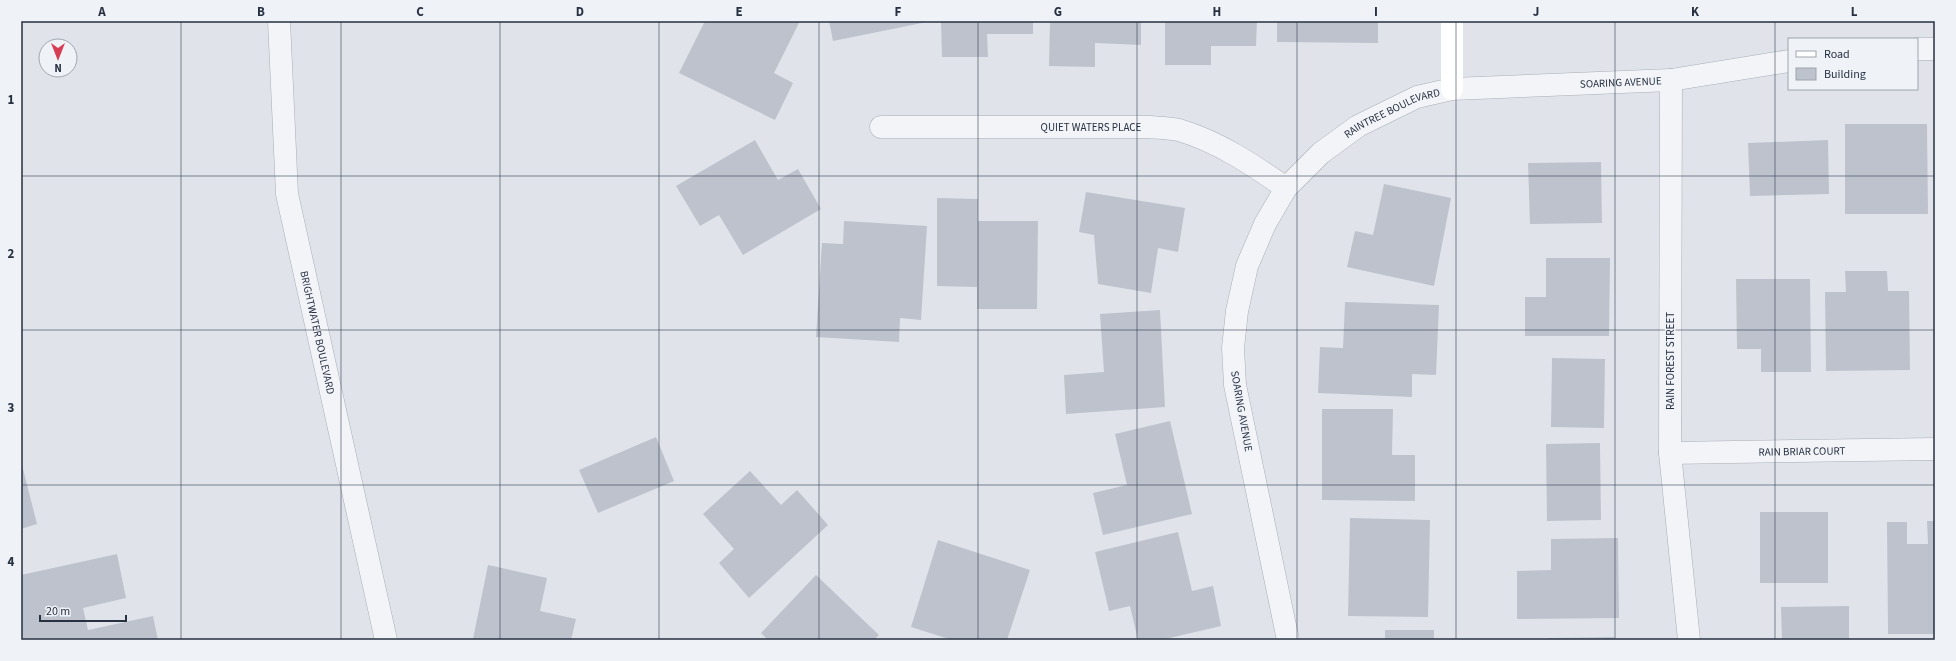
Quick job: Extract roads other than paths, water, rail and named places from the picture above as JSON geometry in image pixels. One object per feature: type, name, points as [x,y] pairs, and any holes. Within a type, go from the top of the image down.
[{"type":"street","name":"BRIGHTWATER BOULEVARD","points":[[279,21],[287,194],[386,640]]},
{"type":"street","name":"RAINTREE BOULEVARD","points":[[1286,188],[1321,153],[1358,126],[1417,97],[1452,89],[1452,21]]},
{"type":"street","points":[[1918,49],[1935,49]]},
{"type":"street","name":"SOARING AVENUE","points":[[1452,89],[1671,80],[1788,61]]},
{"type":"street","name":"RAIN FOREST STREET","points":[[1671,80],[1670,453],[1689,640]]},
{"type":"street","name":"QUIET WATERS PLACE","points":[[881,127],[1149,127],[1178,130],[1210,141],[1254,166],[1286,188]]},
{"type":"street","name":"SOARING AVENUE","points":[[1286,188],[1265,224],[1247,266],[1237,312],[1233,348],[1235,385],[1288,640]]},
{"type":"street","name":"RAIN BRIAR COURT","points":[[1670,453],[1935,449]]}]
